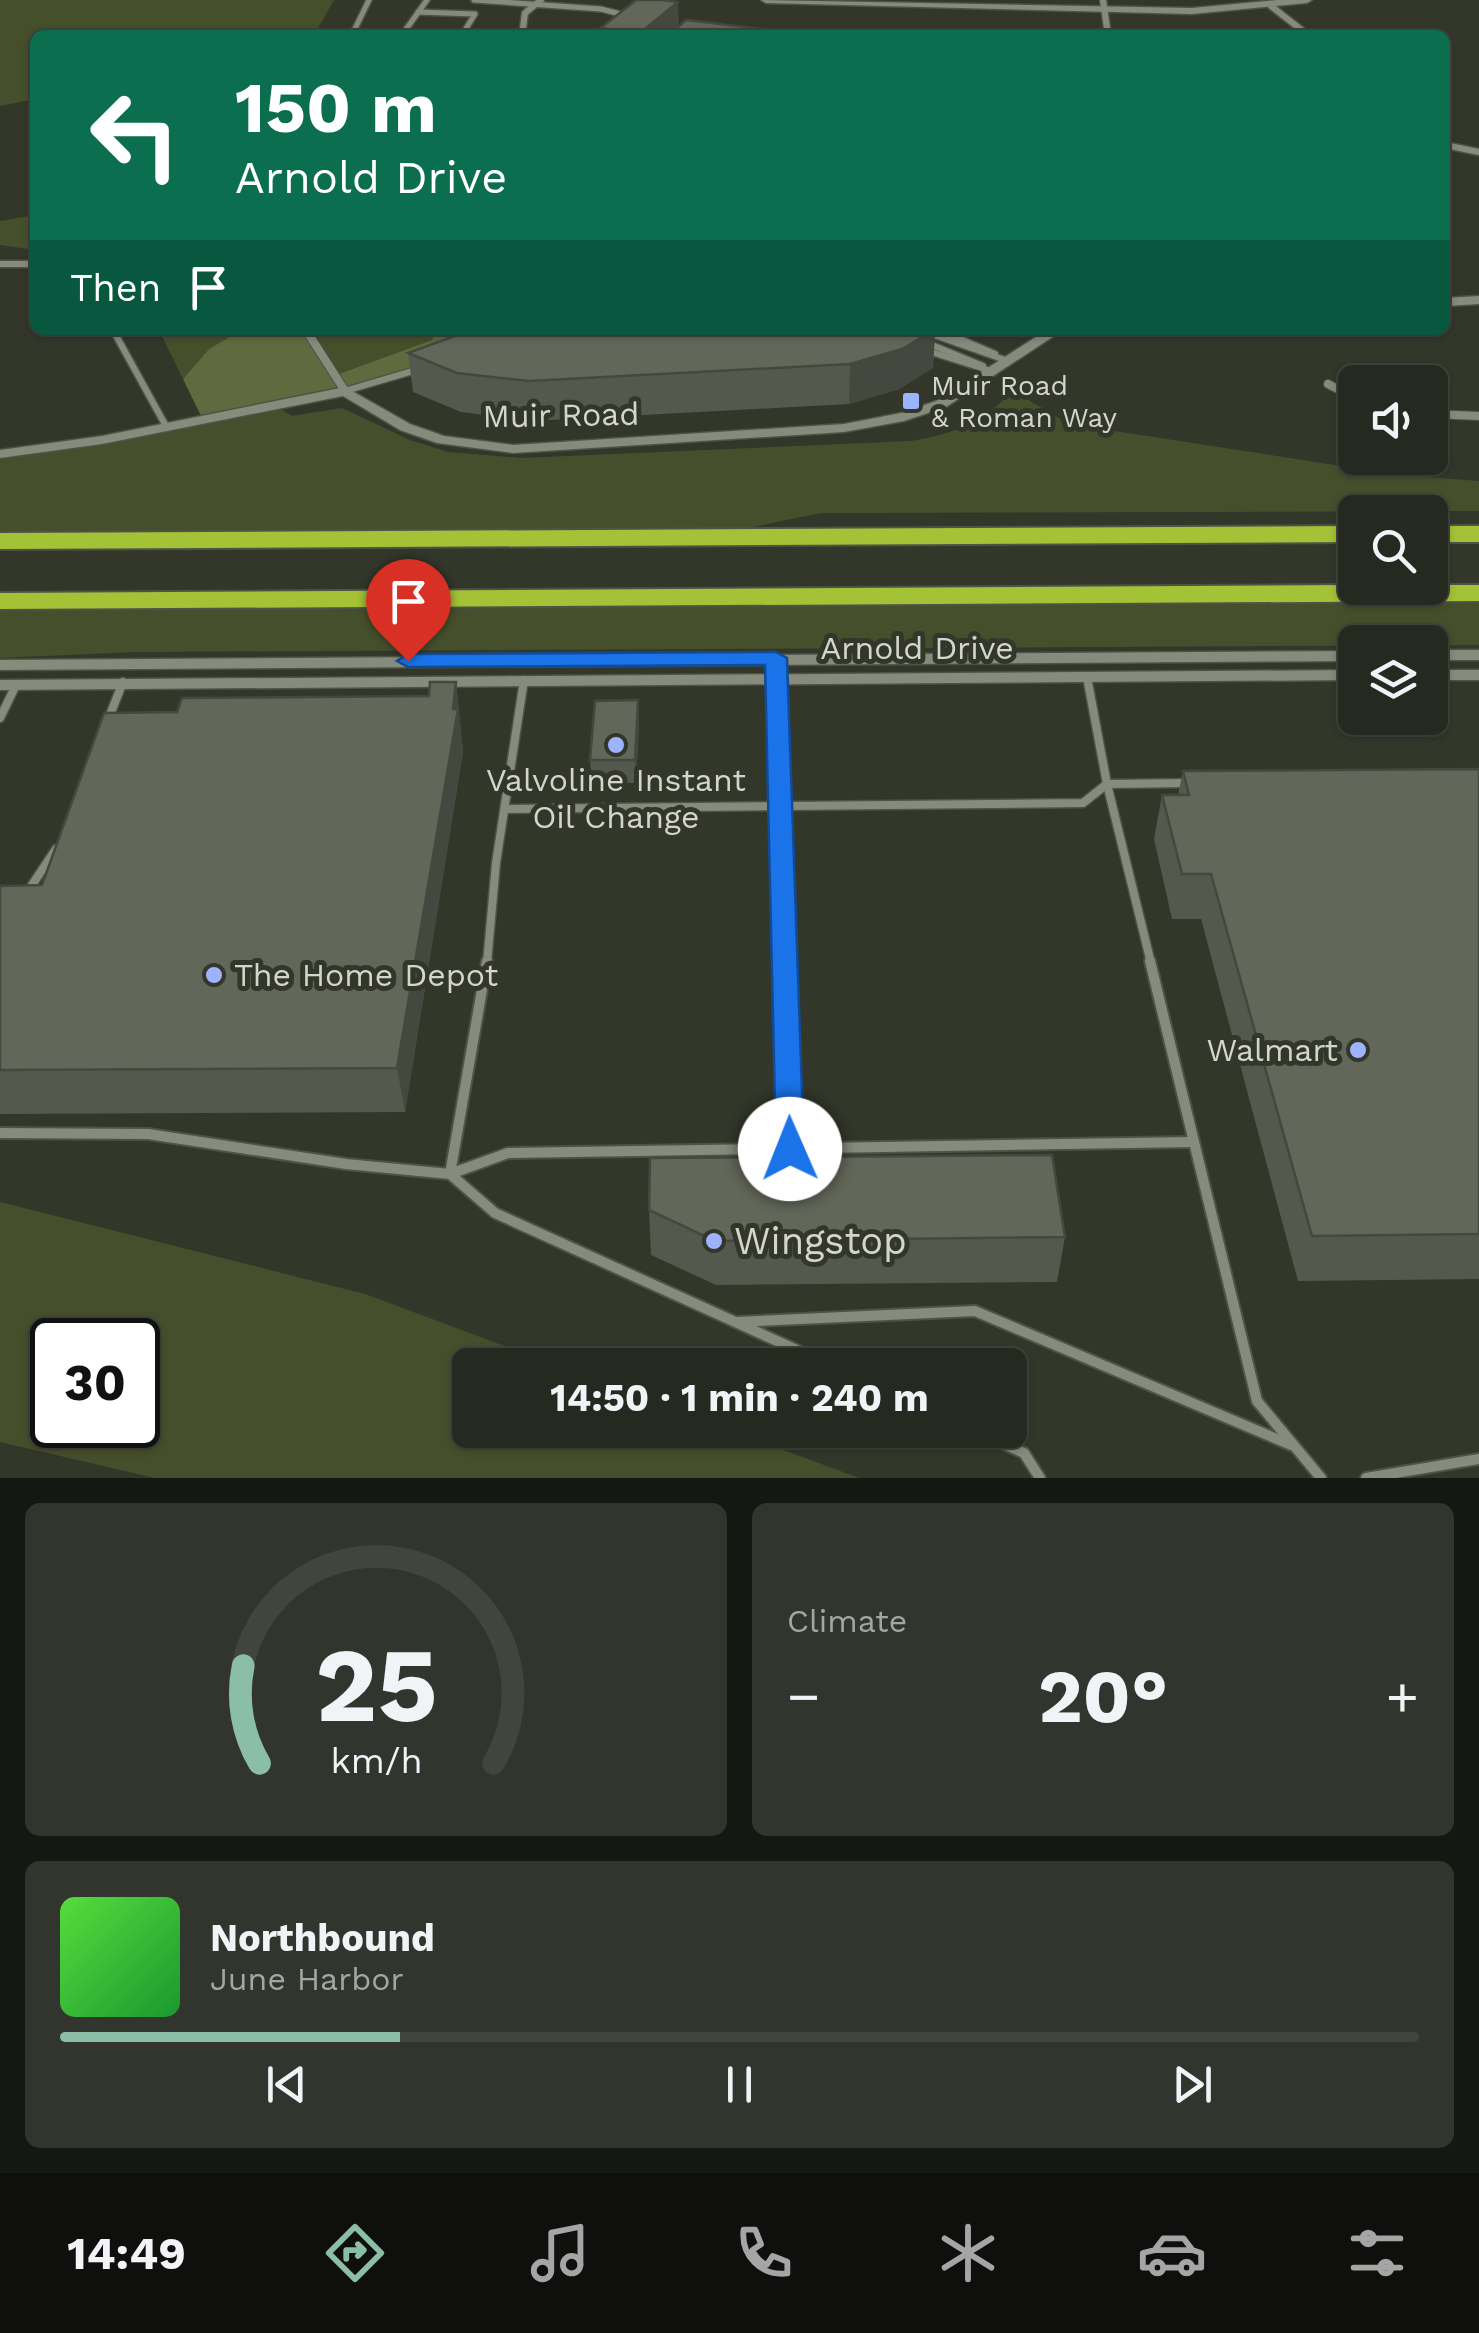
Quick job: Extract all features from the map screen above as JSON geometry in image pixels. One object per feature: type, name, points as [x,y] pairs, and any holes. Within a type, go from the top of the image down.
[{"type":"highway","points":[[0,541],[1338,534]]},
{"type":"highway","points":[[1448,534],[1479,534]]},
{"type":"highway","points":[[0,601],[1479,593]]},
{"type":"street","points":[[766,0],[1271,6],[1307,0]]},
{"type":"street","points":[[523,30],[525,14],[539,2]]},
{"type":"street","points":[[1104,4],[1107,30]]},
{"type":"street","points":[[1271,6],[1302,30]]},
{"type":"street","points":[[1450,146],[1479,152]]},
{"type":"street","points":[[1450,302],[1479,300]]},
{"type":"street","points":[[0,454],[167,428],[346,390],[309,335]]},
{"type":"street","name":"Muir Road","points":[[346,390],[375,413],[442,440],[498,448],[557,449],[875,424],[933,408],[1048,335]]},
{"type":"street","points":[[1328,384],[1338,389]]},
{"type":"street","points":[[1448,415],[1479,416]]},
{"type":"street","points":[[1448,655],[1479,655]]},
{"type":"street","name":"Arnold Drive","points":[[0,665],[1338,656]]},
{"type":"street","points":[[776,658],[790,1149]]},
{"type":"street","points":[[1448,675],[1479,674]]},
{"type":"street","name":"Arnold Drive","points":[[8,685],[1338,675]]},
{"type":"lane","points":[[354,30],[369,0]]},
{"type":"lane","points":[[405,30],[427,0]]},
{"type":"lane","points":[[474,0],[539,2],[641,20]]},
{"type":"lane","points":[[418,12],[476,14],[465,30]]},
{"type":"lane","points":[[0,264],[30,264]]},
{"type":"lane","points":[[116,335],[167,428]]},
{"type":"lane","points":[[935,335],[1008,360]]},
{"type":"lane","points":[[951,335],[1008,360]]},
{"type":"lane","points":[[908,336],[972,359],[992,372]]},
{"type":"lane","points":[[924,350],[992,372]]},
{"type":"lane","points":[[346,390],[424,368]]},
{"type":"lane","points":[[1087,677],[1107,784],[1256,1401],[1320,1478]]},
{"type":"lane","points":[[450,1174],[487,961],[524,680]]},
{"type":"lane","points":[[104,729],[123,682]]},
{"type":"lane","points":[[0,718],[8,685]]},
{"type":"lane","points":[[505,809],[1083,803],[1107,784],[1207,783]]},
{"type":"lane","points":[[14,892],[28,892],[60,844]]},
{"type":"lane","points":[[0,1134],[148,1134],[346,1164],[450,1174],[508,1153],[1194,1142]]},
{"type":"lane","points":[[450,1174],[495,1212],[792,1348]]},
{"type":"lane","points":[[735,1322],[975,1311],[1295,1447]]},
{"type":"lane","points":[[1013,1448],[1024,1453],[1040,1478]]},
{"type":"lane","points":[[1366,1478],[1479,1459]]},
{"type":"green space","points":[[0,0],[334,0],[317,30],[30,30],[30,100],[0,106]]},
{"type":"green space","points":[[30,216],[30,249],[0,245],[0,221]]},
{"type":"green space","points":[[161,335],[232,335],[209,349],[183,379]]},
{"type":"green space","points":[[232,335],[309,335],[336,375],[432,340],[434,335],[487,335],[497,348],[376,382],[203,420],[183,379],[209,349]]},
{"type":"green space","points":[[309,335],[434,335],[432,340],[336,375]]},
{"type":"green space","points":[[1012,390],[1069,424],[1338,466],[1338,475],[1479,481],[1479,511],[1448,511],[1448,495],[1338,495],[1338,511],[821,513],[704,537],[0,541],[0,454],[275,406],[292,416],[342,408],[410,440],[448,452],[522,458],[911,441],[967,425]]},
{"type":"green space","points":[[1448,593],[1479,593],[1479,645],[1448,645],[1448,625],[1338,625],[1338,646],[135,652],[0,658],[0,601],[1338,594],[1338,605],[1448,605]]},
{"type":"green space","points":[[0,1202],[365,1294],[510,1348],[452,1348],[452,1448],[778,1448],[859,1478],[155,1478],[0,1442]]},
{"type":"building","points":[[636,0],[678,2],[644,30],[601,28]]},
{"type":"building","points":[[686,20],[771,30],[675,30]]},
{"type":"building","points":[[457,335],[926,335],[902,349],[850,364],[529,381],[457,373],[408,353]]},
{"type":"building","name":"The Home Depot","points":[[430,682],[456,682],[453,709],[458,709],[397,1068],[0,1070],[0,886],[42,885],[104,713],[177,712],[182,698],[429,696]]},
{"type":"building","points":[[638,700],[635,760],[590,760],[595,701]]},
{"type":"building","name":"Walmart","points":[[1479,769],[1479,1234],[1312,1236],[1211,874],[1182,874],[1162,795],[1189,795],[1183,771]]},
{"type":"building","points":[[1052,1155],[1065,1237],[715,1241],[649,1210],[650,1158]]},
{"type":"place","name":"Muir Road & Roman Way","points":[[911,401]]},
{"type":"place","name":"Valvoline Instant Oil Change","points":[[616,745]]},
{"type":"place","name":"The Home Depot","points":[[214,975]]},
{"type":"place","name":"Walmart","points":[[1358,1050]]},
{"type":"place","name":"Wingstop","points":[[714,1241]]},
{"type":"route","points":[[408,661],[776,658],[790,1149]]}]
